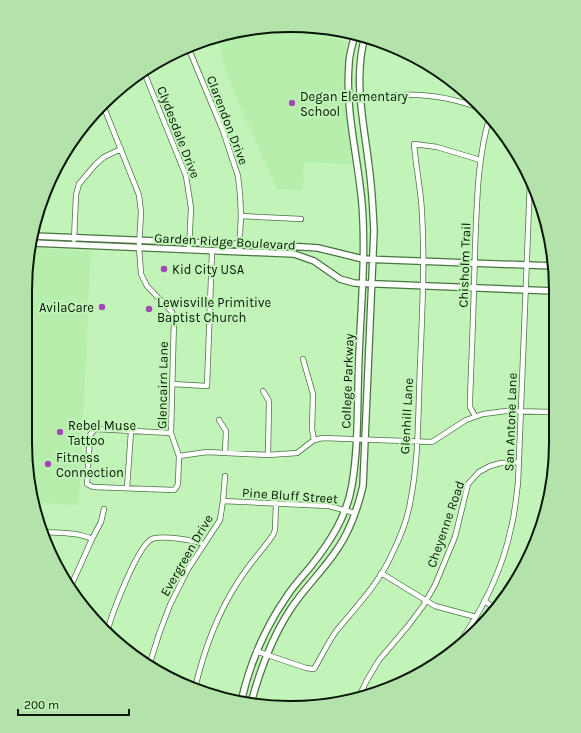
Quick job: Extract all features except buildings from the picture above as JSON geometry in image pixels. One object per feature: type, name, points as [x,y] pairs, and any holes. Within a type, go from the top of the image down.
[{"type":"main road","name":"College Parkway","points":[[242,696],[248,674],[256,652],[273,618],[288,594],[331,539],[345,510],[352,488],[356,439],[363,259],[362,205],[350,119],[348,84],[349,63],[354,40]]},
{"type":"main road","name":"College Parkway","points":[[252,698],[266,655],[289,611],[338,548],[346,535],[355,513],[362,486],[366,439],[374,231],[372,196],[360,100],[360,84],[364,43]]},
{"type":"main road","points":[[348,84],[360,84]]},
{"type":"main road","points":[[38,236],[318,248],[363,259],[548,266]]},
{"type":"main road","name":"Garden Ridge Boulevard","points":[[36,243],[298,255],[314,261],[348,282],[362,284],[549,290]]},
{"type":"street","name":"Clarendon Drive","points":[[190,53],[233,158],[239,185],[241,216],[239,252]]},
{"type":"street","name":"Clydesdale Drive","points":[[146,77],[186,176],[191,204],[189,250]]},
{"type":"street","points":[[360,100],[401,94],[427,95],[453,99],[470,104]]},
{"type":"street","name":"Glencairn Lane","points":[[105,111],[136,182],[140,200],[141,212],[139,247],[141,274],[147,286],[172,312],[174,318],[171,433],[179,456],[178,484],[174,490],[127,488]]},
{"type":"street","name":"Chisholm Trail","points":[[475,416],[470,407],[470,399],[477,195],[480,160],[488,123]]},
{"type":"street","name":"Glenhill Lane","points":[[256,652],[306,668],[314,669],[333,636],[375,584],[392,555],[408,515],[414,484],[423,261],[422,213],[420,190],[415,165],[414,144],[437,147],[480,160]]},
{"type":"street","points":[[73,245],[76,196],[79,184],[104,157],[121,149]]},
{"type":"street","name":"San Antone Lane","points":[[469,629],[490,591],[500,566],[511,528],[518,482],[530,193]]},
{"type":"street","points":[[241,216],[301,219]]},
{"type":"street","points":[[172,384],[207,386],[212,251]]},
{"type":"street","points":[[303,359],[313,394],[312,429],[314,440]]},
{"type":"street","points":[[263,391],[269,402],[268,455]]},
{"type":"street","points":[[179,456],[207,452],[268,455],[297,453],[314,440],[324,438],[432,442],[456,426],[475,416],[498,411],[549,412]]},
{"type":"street","points":[[219,420],[226,431],[225,453]]},
{"type":"street","points":[[131,431],[127,488],[93,487],[87,484],[90,434],[95,429],[171,433]]},
{"type":"street","name":"Cheyenne Road","points":[[362,691],[379,660],[408,626],[426,600],[441,573],[455,536],[468,484],[480,472],[490,466],[501,463],[519,462]]},
{"type":"street","name":"Evergreen Drive","points":[[151,660],[170,605],[188,569],[220,520],[225,476]]},
{"type":"street","name":"Pine Bluff Street","points":[[223,501],[329,506],[355,513]]},
{"type":"street","points":[[196,683],[203,655],[226,601],[246,569],[273,535],[275,530],[276,503]]},
{"type":"street","points":[[73,581],[101,522],[104,509]]},
{"type":"street","points":[[49,532],[74,534],[92,539]]},
{"type":"street","points":[[109,626],[116,605],[131,572],[146,544],[151,539],[184,539],[203,544]]},
{"type":"street","points":[[381,574],[439,608],[476,617]]},
{"type":"street","points":[[484,601],[491,606]]},
{"type":"shaded area","name":"Degan Elementary School","points":[[290,32],[311,33],[347,41],[343,91],[352,164],[304,162],[303,190],[277,189],[236,97],[223,63],[219,42],[240,37],[257,34]]},
{"type":"shaded area","points":[[36,248],[91,251],[79,505],[39,502],[34,476],[32,442],[32,290]]},
{"type":"place","name":"Degan Elementary School","points":[[292,103]]},
{"type":"place","name":"Kid City USA","points":[[164,269]]},
{"type":"place","name":"AvilaCare","points":[[102,307]]},
{"type":"place","name":"Lewisville Primitive Baptist Church","points":[[149,309]]},
{"type":"place","name":"Rebel Muse Tattoo","points":[[60,432]]},
{"type":"place","name":"Fitness Connection","points":[[48,464]]}]
